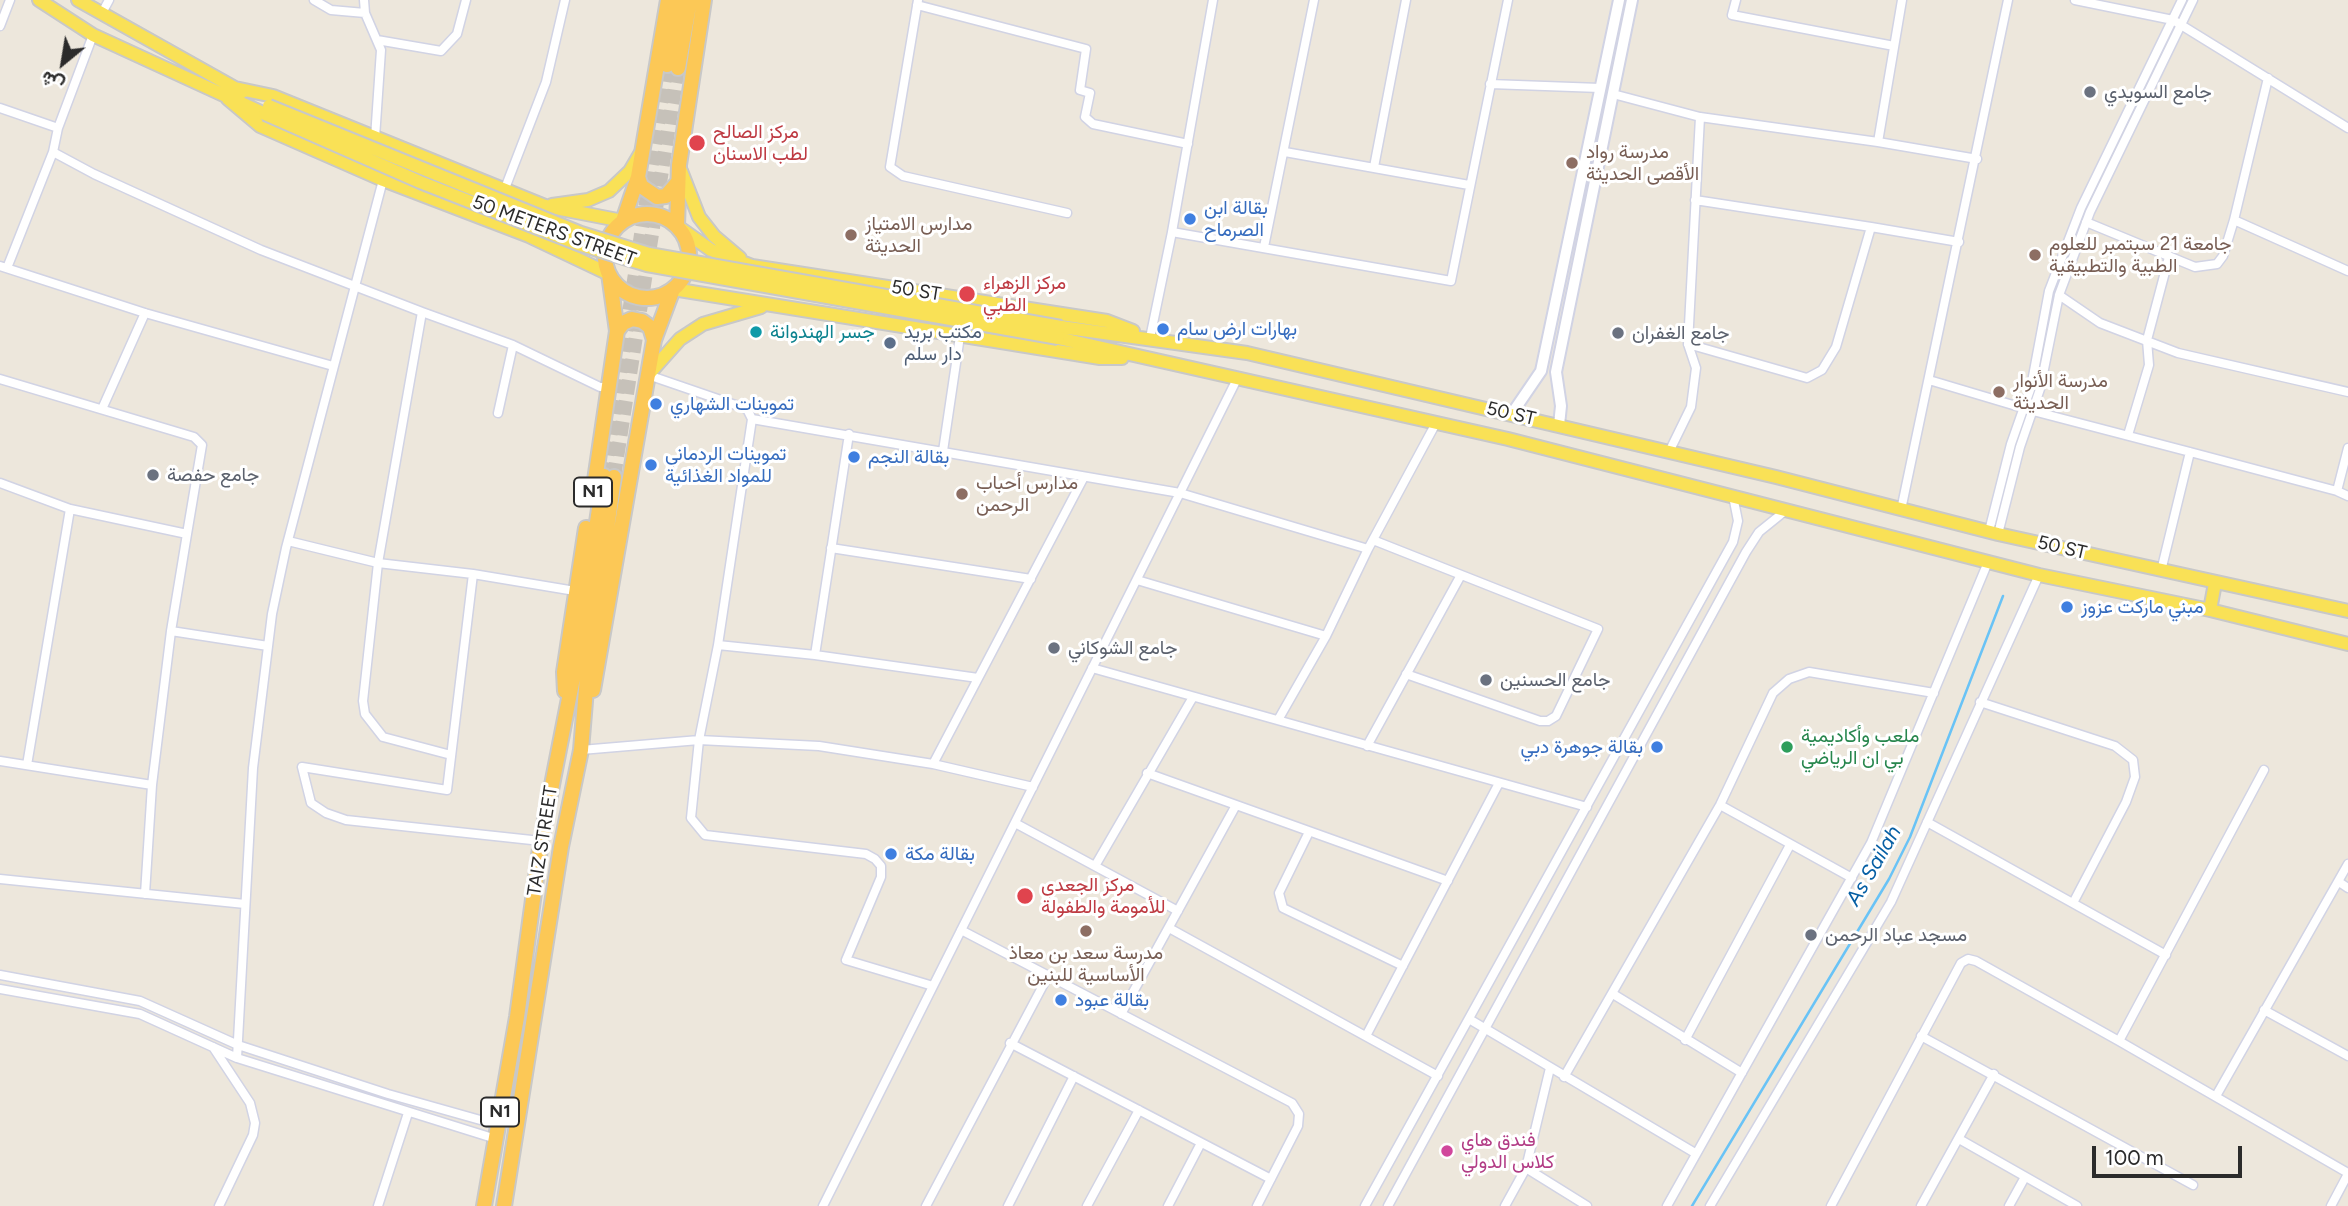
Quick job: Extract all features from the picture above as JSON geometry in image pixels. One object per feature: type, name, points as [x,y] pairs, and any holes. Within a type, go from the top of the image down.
[{"type":"highway","points":[[623,221],[638,177],[668,0]]},
{"type":"highway","points":[[679,0],[673,66],[690,0]]},
{"type":"highway","points":[[677,226],[653,214],[637,215],[623,221],[612,232],[606,247],[605,262],[609,274],[620,289],[642,299],[657,298],[673,289],[686,273],[690,258],[687,243],[677,226],[679,165],[704,0]]},
{"type":"highway","points":[[638,177],[641,187],[657,197],[674,190],[678,181]]},
{"type":"highway","name":"N1","points":[[566,709],[564,672],[617,331],[609,274]]},
{"type":"highway","name":"N1","points":[[586,715],[596,678],[654,340],[673,289]]},
{"type":"highway","points":[[617,331],[623,323],[632,319],[642,321],[650,327],[654,340]]},
{"type":"highway","name":"TAIZ STREET","points":[[484,1206],[517,1017],[541,841],[609,476],[581,750],[561,847],[504,1206]]},
{"type":"highway","points":[[517,1017],[533,1020]]},
{"type":"main road","name":"50 METERS STREET","points":[[39,0],[93,35],[267,110],[420,182],[578,243],[646,265],[1060,333],[1150,338]]},
{"type":"main road","name":"50 METERS STREET","points":[[78,0],[231,94]]},
{"type":"main road","points":[[231,94],[274,96],[545,206],[623,221]]},
{"type":"main road","points":[[231,94],[260,126],[383,180],[529,236],[609,274]]},
{"type":"main road","points":[[545,206],[588,200],[609,191],[630,172],[644,147]]},
{"type":"main road","points":[[679,165],[699,217],[729,250],[752,266],[744,272],[740,283],[741,293],[747,302]]},
{"type":"main road","points":[[529,236],[541,227],[545,206]]},
{"type":"main road","name":"50 ST","points":[[677,226],[711,250],[752,266],[1107,321],[1150,338],[1247,353],[1559,425],[1993,533],[2348,611]]},
{"type":"main road","name":"50 ST","points":[[673,289],[1100,358],[1146,358],[1508,439],[2039,575],[2210,610],[2348,643]]},
{"type":"main road","points":[[648,375],[680,339],[703,324],[766,305]]},
{"type":"main road","name":"50 METERS STREET","points":[[1060,333],[1146,358]]},
{"type":"main road","points":[[1508,439],[1511,415]]},
{"type":"main road","points":[[2210,610],[2215,583]]},
{"type":"street","points":[[0,26],[10,0]]},
{"type":"street","points":[[102,13],[109,0]]},
{"type":"street","points":[[314,0],[331,9],[365,13]]},
{"type":"street","points":[[365,0],[365,13],[381,50],[375,138]]},
{"type":"street","points":[[377,40],[441,51],[457,34],[466,0]]},
{"type":"street","points":[[504,191],[546,82],[565,0]]},
{"type":"street","points":[[1150,338],[1172,232],[1213,0]]},
{"type":"street","points":[[1265,247],[1314,0]]},
{"type":"street","points":[[1374,167],[1406,0]]},
{"type":"street","points":[[1172,232],[1451,281],[1508,0]]},
{"type":"street","points":[[1511,415],[1541,370],[1619,0]]},
{"type":"street","points":[[1559,425],[1561,405],[1556,372],[1632,0]]},
{"type":"street","points":[[1736,0],[1732,15],[1894,46]]},
{"type":"street","points":[[1878,142],[1902,0]]},
{"type":"street","points":[[1901,510],[1977,159],[2008,0]]},
{"type":"street","points":[[2075,0],[2182,24],[2348,128]]},
{"type":"street","points":[[1993,533],[2028,410],[2049,291],[2081,208],[2182,0]]},
{"type":"street","points":[[2028,410],[2040,389],[2059,295],[2086,222],[2193,0]]},
{"type":"street","points":[[1067,213],[903,176],[890,167],[918,2],[1086,49],[1080,90],[1090,93],[1085,117],[1093,124],[1188,144]]},
{"type":"street","points":[[1614,24],[1626,27]]},
{"type":"street","points":[[93,35],[58,128],[53,152],[4,267],[145,313],[333,366]]},
{"type":"street","points":[[2086,222],[2201,268],[2217,264],[2223,256],[2234,220],[2268,78]]},
{"type":"street","points":[[1490,83],[1600,89]]},
{"type":"street","points":[[1613,94],[1700,117],[1977,159]]},
{"type":"street","points":[[0,108],[58,128]]},
{"type":"street","points":[[1669,452],[1691,407],[1696,368],[1688,344],[1700,117]]},
{"type":"street","points":[[53,152],[94,174],[261,250],[513,345],[600,387],[608,387]]},
{"type":"street","points":[[1284,152],[1469,185]]},
{"type":"street","points":[[237,1058],[253,768],[268,646],[288,541],[383,180]]},
{"type":"street","points":[[1696,200],[1959,242]]},
{"type":"street","points":[[2234,220],[2348,271]]},
{"type":"street","points":[[1688,344],[1807,378],[1822,370],[1836,348],[1871,227]]},
{"type":"street","points":[[2128,435],[2149,365],[2147,340],[2169,257]]},
{"type":"street","points":[[2059,295],[2100,323],[2178,353],[2348,392]]},
{"type":"street","points":[[422,312],[377,563],[363,701],[365,714],[383,737],[451,755]]},
{"type":"street","points":[[102,409],[145,313]]},
{"type":"street","points":[[943,451],[960,336]]},
{"type":"street","points":[[498,413],[513,345]]},
{"type":"street","points":[[648,375],[747,409],[752,419],[718,645],[699,740],[691,818],[705,835],[866,854],[875,859],[881,866],[881,877],[846,960],[933,986]]},
{"type":"street","points":[[0,379],[194,438],[202,445],[171,631],[152,785],[145,894]]},
{"type":"street","points":[[823,1206],[1237,379]]},
{"type":"street","points":[[1929,380],[2028,410],[2348,496]]},
{"type":"street","points":[[752,419],[1180,492],[1368,549]]},
{"type":"street","points":[[1278,720],[1326,636],[1368,549],[1436,422]]},
{"type":"street","points":[[815,655],[849,434]]},
{"type":"street","points":[[2337,491],[2348,448]]},
{"type":"street","points":[[2161,571],[2190,452]]},
{"type":"street","points":[[933,764],[1084,477]]},
{"type":"street","points":[[0,483],[71,509],[187,534]]},
{"type":"street","points":[[1365,1206],[1733,541],[1738,520],[1733,496]]},
{"type":"street","points":[[27,765],[71,509]]},
{"type":"street","points":[[1388,1206],[1746,552],[1759,532],[1785,511]]},
{"type":"street","points":[[1373,540],[1598,629],[1556,716],[1541,722],[1406,674]]},
{"type":"street","points":[[288,541],[377,563],[473,574],[575,591]]},
{"type":"street","points":[[831,548],[1031,579]]},
{"type":"street","points":[[1667,1206],[1871,843],[1988,562]]},
{"type":"street","points":[[473,574],[447,790],[302,767],[312,803],[327,813],[346,820],[541,841]]},
{"type":"street","points":[[1367,746],[1461,575]]},
{"type":"street","points":[[1710,1206],[1891,902],[2039,575]]},
{"type":"street","points":[[1137,580],[1326,636]]},
{"type":"street","points":[[171,631],[268,646]]},
{"type":"street","points":[[718,645],[815,655],[978,678]]},
{"type":"street","points":[[1092,668],[1587,807]]},
{"type":"street","points":[[1564,1077],[1720,805],[1773,693],[1789,679],[1809,672],[1934,693]]},
{"type":"street","points":[[1095,866],[1193,697]]},
{"type":"street","points":[[1980,702],[2115,746],[2133,760],[2135,777],[2126,802],[2073,903]]},
{"type":"street","points":[[1638,714],[1653,723]]},
{"type":"street","points":[[581,750],[699,740],[819,746],[933,764],[1033,787]]},
{"type":"street","points":[[0,761],[152,785]]},
{"type":"street","points":[[2119,1041],[2264,770]]},
{"type":"street","points":[[1147,773],[1235,807],[1448,881]]},
{"type":"street","points":[[1366,1036],[1499,783]]},
{"type":"street","points":[[1720,805],[1853,878]]},
{"type":"street","points":[[1121,1014],[1235,807]]},
{"type":"street","points":[[1927,822],[2166,955]]},
{"type":"street","points":[[1015,823],[1178,911]]},
{"type":"street","points":[[1309,832],[1279,893],[1283,908],[1403,965]]},
{"type":"street","points":[[1685,1040],[1790,845]]},
{"type":"street","points":[[2216,1096],[2348,864]]},
{"type":"street","points":[[0,879],[245,904]]},
{"type":"street","points":[[2339,883],[2348,888]]},
{"type":"street","points":[[1169,928],[1438,1076]]},
{"type":"street","points":[[961,930],[1292,1103],[1299,1114],[1298,1126],[1257,1206]]},
{"type":"street","points":[[1831,1206],[1961,963],[1968,959],[2119,1041],[2348,1174],[2331,1206]]},
{"type":"street","points":[[0,975],[140,1001],[238,1045],[497,1132]]},
{"type":"street","points":[[926,1206],[1010,1043],[1048,976]]},
{"type":"street","points":[[0,989],[140,1014],[237,1058],[408,1113],[497,1132]]},
{"type":"street","points":[[1612,995],[1742,1073]]},
{"type":"street","points":[[2264,1010],[2348,1056]]},
{"type":"street","points":[[1469,1019],[1695,1153]]},
{"type":"street","points":[[1921,1036],[2193,1185]]},
{"type":"street","points":[[1010,1043],[1271,1179]]},
{"type":"street","points":[[214,1047],[250,1103],[255,1123],[253,1135],[219,1206]]},
{"type":"street","points":[[1505,1206],[1526,1168],[1550,1068]]},
{"type":"street","points":[[1922,1206],[1994,1074]]},
{"type":"street","points":[[1008,1206],[1074,1076]]},
{"type":"street","points":[[1087,1206],[1139,1110]]},
{"type":"street","points":[[378,1206],[408,1113]]},
{"type":"street","points":[[1959,1139],[2077,1206]]},
{"type":"street","points":[[1168,1206],[1201,1143]]},
{"type":"street","points":[[1526,1168],[1587,1206]]},
{"type":"street","points":[[2009,1206],[2025,1177]]},
{"type":"waterway","name":"As Sailah","points":[[1692,1206],[1889,879],[1910,837],[2003,596]]},
{"type":"tunnel","points":[[604,476],[667,65]]},
{"type":"tunnel","points":[[614,477],[678,68]]},
{"type":"place","name":"جامع السويدي","points":[[2090,92]]},
{"type":"place","name":"مركز الصالح لطب الاسنان","points":[[697,143]]},
{"type":"place","name":"مدرسة رواد الأقصى الحديثة","points":[[1572,163]]},
{"type":"place","name":"بقالة ابن الصرماح","points":[[1190,219]]},
{"type":"place","name":"مدارس الامتياز الحديثة","points":[[851,235]]},
{"type":"place","name":"جامعة 21 سبتمبر للعلوم الطبية والتطبيقية","points":[[2035,255]]},
{"type":"place","name":"مركز الزهراء الطبي","points":[[967,294]]},
{"type":"place","name":"بهارات ارض سام","points":[[1163,329]]},
{"type":"place","name":"جسر الهندوانة","points":[[756,332]]},
{"type":"place","name":"جامع الغفران","points":[[1618,333]]},
{"type":"place","name":"مكتب بريد دار سلم","points":[[890,343]]},
{"type":"place","name":"مدرسة الأنوار الحديثة","points":[[1999,392]]},
{"type":"place","name":"تموينات الشهاري","points":[[656,404]]},
{"type":"place","name":"بقالة النجم","points":[[854,457]]},
{"type":"place","name":"تموينات الردماني للمواد الغذائية","points":[[651,465]]},
{"type":"place","name":"جامع حفصة","points":[[153,475]]},
{"type":"place","name":"مدارس أحباب الرحمن","points":[[962,494]]},
{"type":"place","name":"مبني ماركت عزوز","points":[[2067,607]]},
{"type":"place","name":"جامع الشوكاني","points":[[1054,648]]},
{"type":"place","name":"جامع الحسنين","points":[[1486,680]]},
{"type":"place","name":"بقالة جوهرة دبي","points":[[1657,747]]},
{"type":"place","name":"ملعب وأكاديمية بي ان الرياضي","points":[[1787,747]]},
{"type":"place","name":"بقالة مكة","points":[[891,854]]},
{"type":"place","name":"مركز الجعدي للأمومة والطفولة","points":[[1025,896]]},
{"type":"place","name":"مدرسة سعد بن معاذ الأساسية للبنين","points":[[1086,931]]},
{"type":"place","name":"مسجد عباد الرحمن","points":[[1811,935]]},
{"type":"place","name":"بقالة عبود","points":[[1061,1000]]},
{"type":"place","name":"فندق هاي كلاس الدولي","points":[[1447,1151]]}]
